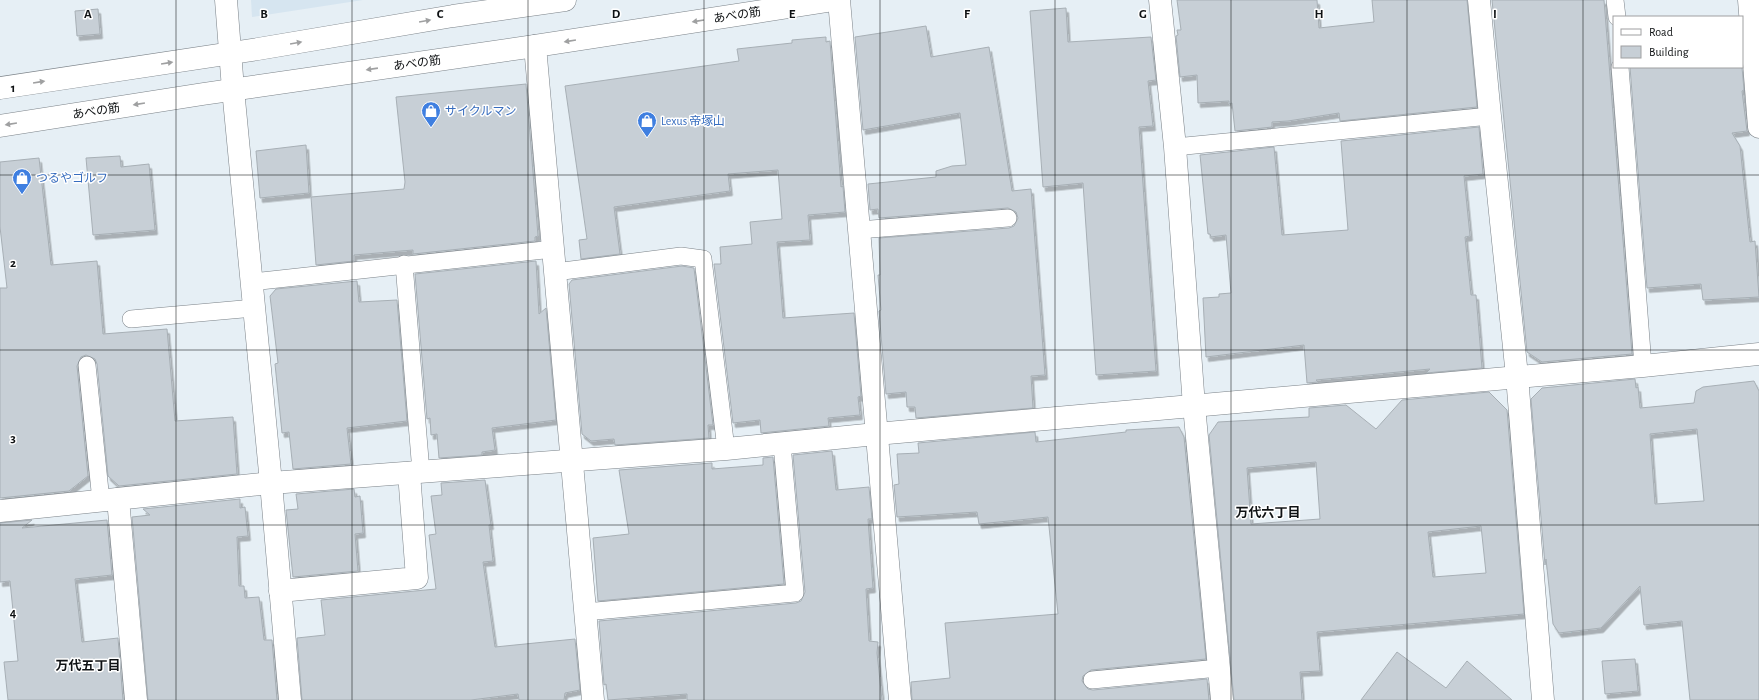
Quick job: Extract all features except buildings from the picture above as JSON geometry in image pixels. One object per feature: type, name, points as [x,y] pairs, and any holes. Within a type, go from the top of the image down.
[{"type":"street","points":[[226,0],[290,700]]},
{"type":"street","points":[[0,88],[230,54],[533,2],[565,0]]},
{"type":"street","name":"あべの筋","points":[[0,126],[233,89],[536,46],[834,0]]},
{"type":"street","points":[[839,0],[900,700]]},
{"type":"street","points":[[1160,0],[1175,147],[1194,406],[1222,700]]},
{"type":"street","points":[[1479,0],[1517,376],[1543,700]]},
{"type":"street","points":[[1748,0],[1759,127]]},
{"type":"street","points":[[536,46],[593,700]]},
{"type":"street","points":[[0,511],[271,483],[726,449],[876,434],[1643,366],[1759,354]]},
{"type":"street","points":[[280,591],[417,578],[415,473]]},
{"type":"street","points":[[109,500],[136,700]]},
{"type":"lane","points":[[1615,0],[1616,16]]},
{"type":"lane","points":[[1620,68],[1643,366]]},
{"type":"lane","points":[[1175,147],[1490,116]]},
{"type":"lane","points":[[859,230],[1008,218]]},
{"type":"lane","points":[[252,282],[404,264],[553,249]]},
{"type":"lane","points":[[555,272],[681,256],[704,259],[726,449]]},
{"type":"lane","points":[[404,264],[415,473]]},
{"type":"lane","points":[[131,318],[254,308]]},
{"type":"lane","points":[[87,365],[109,500]]},
{"type":"lane","points":[[585,612],[795,593],[782,444]]},
{"type":"lane","points":[[1092,680],[1219,668]]},
{"type":"shaded area","points":[[251,0],[363,0],[252,17]]},
{"type":"place","name":"サイクルマン","points":[[431,128]]},
{"type":"place","name":"Lexus 帝塚山","points":[[647,138]]},
{"type":"place","name":"つるやゴルフ","points":[[22,195]]},
{"type":"district","name":"万代六丁目","points":[[1268,513]]},
{"type":"district","name":"万代五丁目","points":[[88,666]]}]
